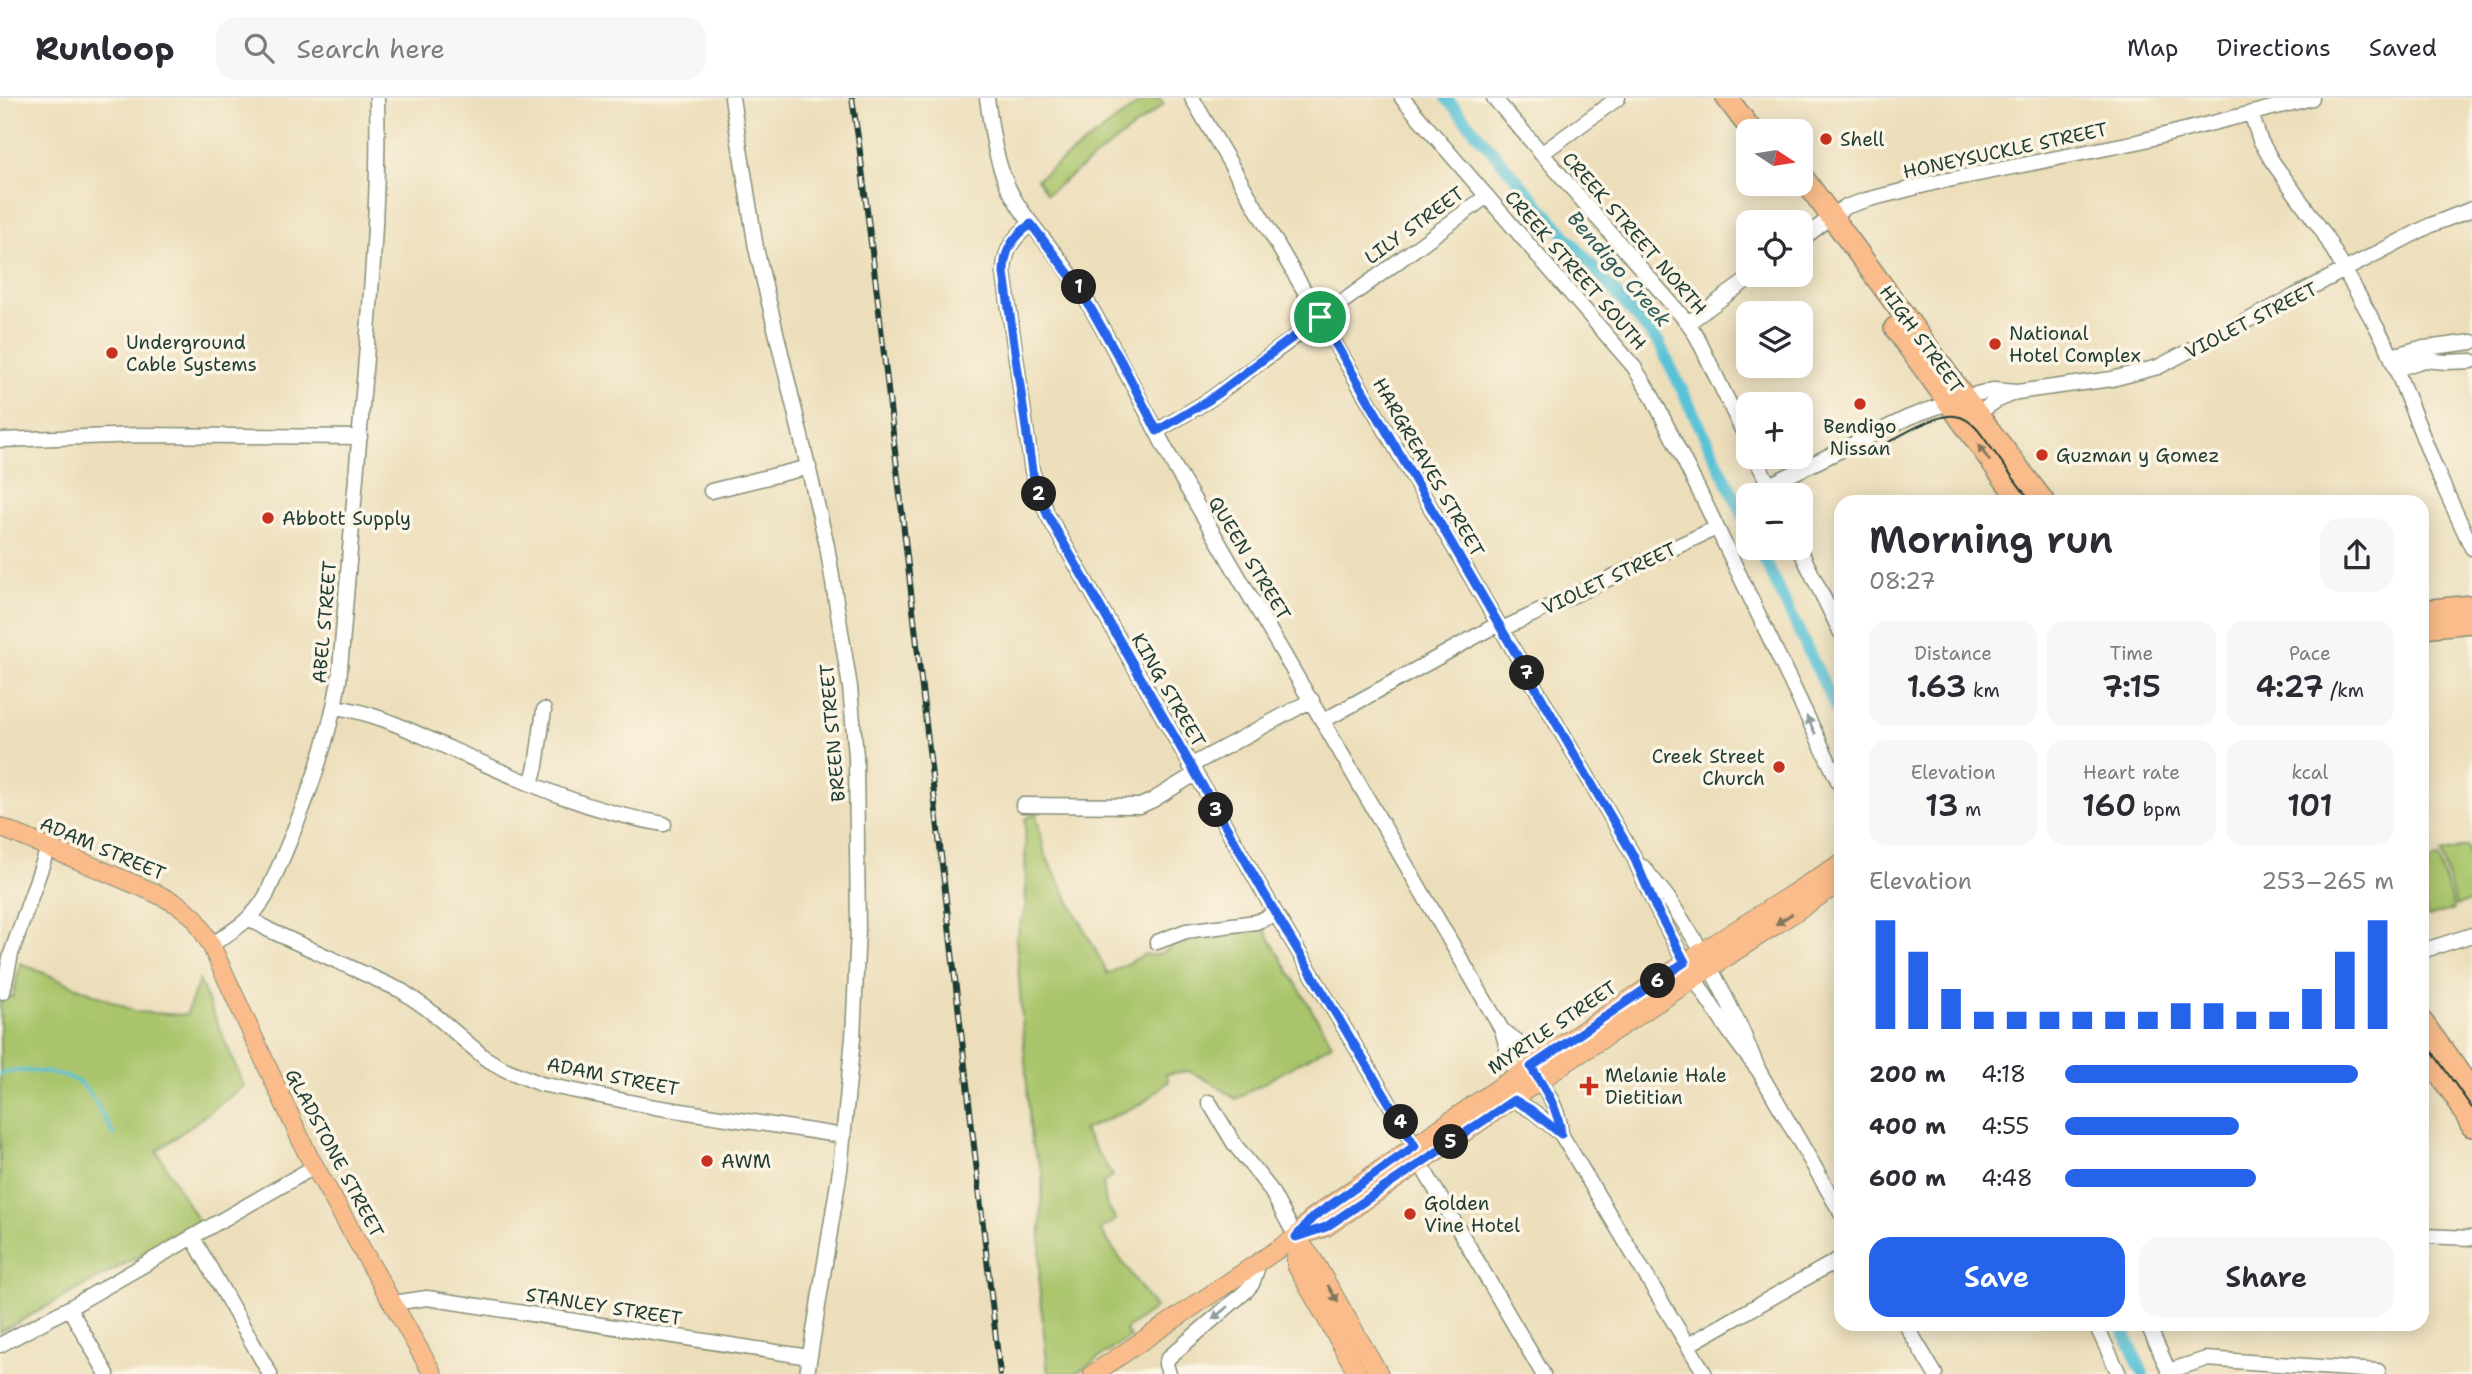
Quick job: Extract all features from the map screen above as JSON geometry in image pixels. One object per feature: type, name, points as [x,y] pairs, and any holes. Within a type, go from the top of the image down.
[{"type":"highway","points":[[1727,98],[1743,119]]},
{"type":"highway","points":[[1745,98],[1760,119]]},
{"type":"highway","name":"HIGH STREET","points":[[1803,196],[1826,220]]},
{"type":"highway","name":"HIGH STREET","points":[[1813,196],[1826,220],[2027,495]]},
{"type":"highway","points":[[2432,618],[2472,606]]},
{"type":"highway","points":[[2432,618],[2472,622]]},
{"type":"highway","points":[[2429,1035],[2470,1108]]},
{"type":"highway","points":[[2429,1057],[2470,1108]]},
{"type":"main road","name":"ADAM STREET","points":[[0,827],[179,905],[195,918],[211,945]]},
{"type":"main road","name":"MYRTLE STREET","points":[[1418,1154],[1526,1083],[1547,1056],[1685,962],[1834,867]]},
{"type":"main road","name":"MYRTLE STREET","points":[[1093,1374],[1296,1237],[1312,1218],[1695,979],[1834,887]]},
{"type":"main road","name":"GLADSTONE STREET","points":[[211,945],[314,1167],[433,1374]]},
{"type":"main road","points":[[1296,1237],[1296,1265],[1358,1374]]},
{"type":"main road","points":[[1296,1237],[1314,1261],[1379,1374]]},
{"type":"street","name":"ABEL STREET","points":[[211,945],[249,918],[266,895],[304,805],[334,707],[339,681],[360,437],[377,196],[377,98]]},
{"type":"street","name":"BREEN STREET","points":[[732,98],[756,248],[827,546],[850,687],[856,756],[857,976],[844,1136],[807,1374]]},
{"type":"street","name":"QUEEN STREET","points":[[987,98],[993,139],[1003,175],[1013,197],[1078,286],[1122,363],[1176,469],[1502,1030],[1510,1062],[1560,1123],[1561,1134]]},
{"type":"street","name":"HARGREAVES STREET","points":[[1192,98],[1633,855],[1655,906],[1685,962],[1738,1044],[1759,1071]]},
{"type":"street","name":"CREEK STREET SOUTH","points":[[1402,98],[1634,367],[1653,398],[1834,772]]},
{"type":"street","name":"CREEK STREET NORTH","points":[[1493,98],[1688,323],[1736,417]]},
{"type":"street","points":[[1541,154],[1618,98]]},
{"type":"street","name":"HONEYSUCKLE STREET","points":[[1813,230],[1855,203],[1933,183],[2137,142],[2312,98]]},
{"type":"street","points":[[2251,113],[2260,140],[2272,161],[2315,220],[2394,362],[2437,472],[2472,548]]},
{"type":"street","name":"LILY STREET","points":[[1157,431],[1209,400],[1487,196]]},
{"type":"street","name":"VIOLET STREET","points":[[1963,410],[1993,390],[2017,392],[2112,379],[2158,368],[2446,217],[2472,209]]},
{"type":"street","name":"KING STREET","points":[[1031,224],[1019,233],[1009,247],[1004,273],[1029,452],[1038,492],[1056,533],[1543,1374]]},
{"type":"street","points":[[1688,323],[1738,287]]},
{"type":"street","points":[[2394,362],[2426,348],[2472,342]]},
{"type":"street","points":[[2394,362],[2472,361]]},
{"type":"street","name":"VIOLET STREET","points":[[1784,483],[1909,417],[1963,410],[2017,392]]},
{"type":"street","points":[[0,440],[140,435],[360,437]]},
{"type":"street","points":[[711,491],[809,467]]},
{"type":"street","name":"VIOLET STREET","points":[[1323,720],[1500,626],[1716,528]]},
{"type":"street","points":[[1805,560],[1834,619]]},
{"type":"street","points":[[1023,805],[1140,806],[1153,800],[1193,770],[1312,700]]},
{"type":"street","points":[[334,707],[374,715],[531,784],[611,814],[664,824]]},
{"type":"street","points":[[531,784],[544,710]]},
{"type":"street","points":[[3,992],[11,954],[48,848]]},
{"type":"street","name":"HARGREAVES STREET","points":[[1633,855],[1668,898],[1712,968],[1759,1071],[1834,1201]]},
{"type":"street","points":[[1157,942],[1186,931],[1256,922],[1276,914]]},
{"type":"street","name":"ADAM STREET","points":[[249,918],[269,930],[401,991],[429,1010],[485,1058],[522,1077],[571,1091],[844,1136]]},
{"type":"street","points":[[2429,949],[2472,936]]},
{"type":"street","name":"QUEEN STREET","points":[[1502,1030],[1528,1049],[1547,1056]]},
{"type":"street","name":"QUEEN STREET","points":[[1526,1083],[1531,1110],[1561,1134],[1704,1374]]},
{"type":"street","points":[[1209,1102],[1235,1145],[1270,1189],[1296,1237]]},
{"type":"street","points":[[0,1345],[314,1167]]},
{"type":"street","points":[[2429,1236],[2472,1238]]},
{"type":"street","points":[[193,1238],[270,1374]]},
{"type":"street","points":[[1168,1372],[1166,1361],[1173,1352],[1246,1291],[1252,1284],[1261,1261]]},
{"type":"street","points":[[1688,1345],[1834,1262]]},
{"type":"street","name":"STANLEY STREET","points":[[393,1303],[427,1298],[809,1357]]},
{"type":"street","points":[[69,1308],[107,1374]]},
{"type":"street","points":[[1910,1331],[1935,1374]]},
{"type":"street","points":[[2099,1331],[2119,1374]]},
{"type":"street","points":[[2151,1331],[2170,1372],[2206,1359],[2378,1371]]},
{"type":"green space","points":[[1146,98],[1160,98],[1164,104],[1047,194],[1037,179]]},
{"type":"green space","points":[[1036,813],[1045,855],[1108,974],[1145,954],[1157,955],[1188,938],[1264,929],[1332,1044],[1236,1099],[1188,1071],[1166,1074],[1169,1081],[1143,1103],[1083,1130],[1113,1176],[1103,1183],[1106,1204],[1116,1220],[1100,1230],[1155,1308],[1125,1330],[1130,1337],[1075,1374],[1048,1374],[1039,1285],[1043,1173],[1031,1141],[1016,938],[1026,905],[1025,819]]},
{"type":"green space","points":[[2467,846],[2472,864],[2472,901],[2456,906],[2441,853]]},
{"type":"green space","points":[[2438,858],[2454,909],[2429,917],[2429,861]]},
{"type":"green space","points":[[20,963],[137,1012],[186,1015],[199,980],[244,1086],[157,1151],[199,1223],[0,1332],[0,995],[13,997]]},
{"type":"waterway","name":"Bendigo Creek","points":[[1446,98],[1659,343],[1736,500]]},
{"type":"waterway","name":"Bendigo Creek","points":[[1765,560],[1834,704]]},
{"type":"waterway","points":[[0,1074],[30,1071],[65,1076],[74,1080],[91,1095],[114,1136]]},
{"type":"waterway","name":"Bendigo Creek","points":[[2124,1331],[2143,1374]]},
{"type":"tram line","points":[[1865,457],[1922,424],[1946,416],[1955,416],[1968,421],[1978,430],[2026,495]]},
{"type":"tram line","points":[[2429,1047],[2472,1108]]},
{"type":"railway","points":[[852,98],[877,293],[1000,1374]]},
{"type":"place","name":"Shell","points":[[1826,139]]},
{"type":"place","name":"National Hotel Complex","points":[[1995,344]]},
{"type":"place","name":"Underground Cable Systems","points":[[112,353]]},
{"type":"place","name":"Bendigo Nissan","points":[[1860,404]]},
{"type":"place","name":"Guzman y Gomez","points":[[2042,455]]},
{"type":"place","name":"Abbott Supply","points":[[268,518]]},
{"type":"place","name":"Creek Street Church","points":[[1779,767]]},
{"type":"place","name":"Melanie Hale Dietitian","points":[[1589,1086]]},
{"type":"place","name":"AWM","points":[[707,1161]]},
{"type":"place","name":"Golden Vine Hotel","points":[[1410,1214]]},
{"type":"route","points":[[1031,224],[1070,272],[1135,386],[1157,431],[1209,400],[1320,317],[1633,855],[1655,906],[1685,962],[1531,1067],[1548,1095],[1560,1123],[1561,1134],[1514,1100],[1326,1227],[1296,1237],[1312,1218],[1415,1146],[1276,914],[1047,514],[1032,471],[1005,286],[1004,262],[1011,243],[1031,224]]}]
